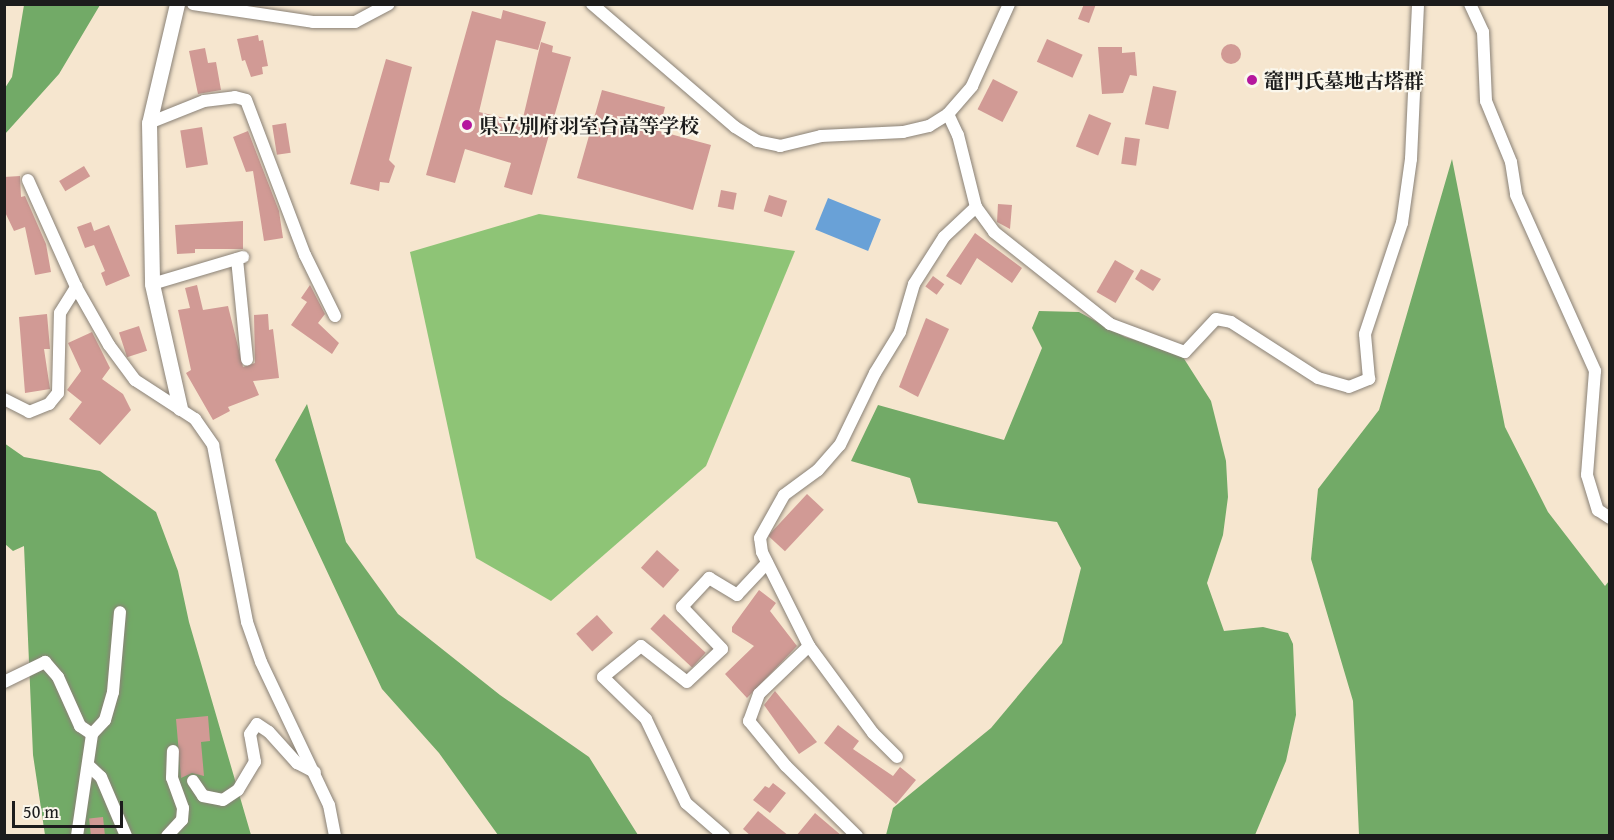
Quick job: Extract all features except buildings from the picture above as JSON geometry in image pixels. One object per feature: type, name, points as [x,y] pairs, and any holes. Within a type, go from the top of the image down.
[{"type":"street","points":[[177,4],[149,123],[152,284],[180,408]]},
{"type":"street","points":[[193,4],[313,22],[355,22],[389,4]]},
{"type":"street","points":[[592,4],[735,127],[757,141],[780,146],[821,136],[903,132],[929,126],[948,114],[972,86],[1009,4]]},
{"type":"street","points":[[948,114],[958,135],[976,207],[994,232],[1110,324],[1185,352],[1216,319],[1231,322],[1318,378],[1349,387],[1369,379],[1365,334],[1402,223],[1411,159],[1418,4]]},
{"type":"street","points":[[1470,4],[1483,32],[1486,101],[1511,162],[1516,195],[1595,371],[1587,475],[1598,510],[1610,518]]},
{"type":"street","points":[[149,123],[204,101],[235,97],[246,100],[305,255],[335,316]]},
{"type":"street","points":[[28,180],[76,287],[109,345],[135,380],[195,419],[213,445],[247,622],[261,662],[315,771],[329,805],[335,836]]},
{"type":"street","points":[[897,757],[873,733],[809,646],[767,563],[760,538],[774,506],[818,470],[840,445],[875,373],[900,332],[914,284],[944,237],[976,207]]},
{"type":"street","points":[[152,284],[241,258],[248,360]]},
{"type":"street","points":[[4,399],[29,412],[49,405],[58,393],[60,313],[76,287]]},
{"type":"street","points":[[724,836],[686,803],[646,719],[603,677],[641,646],[687,682],[722,649],[682,607],[709,578],[737,596],[767,563]]},
{"type":"street","points":[[77,836],[92,734],[105,720],[115,684],[120,612]]},
{"type":"street","points":[[809,646],[759,694],[749,721],[786,766],[857,836]]},
{"type":"street","points":[[4,682],[45,662],[58,677],[80,726],[92,734]]},
{"type":"street","points":[[193,781],[203,796],[223,800],[238,790],[255,762],[250,734],[257,724],[269,732],[297,763],[315,771]]},
{"type":"street","points":[[167,836],[182,820],[183,808],[172,778],[173,751]]},
{"type":"street","points":[[89,766],[100,777],[126,836]]},
{"type":"green space","points":[[24,5],[100,5],[59,74],[5,134],[5,88],[12,77]]},
{"type":"green space","points":[[1452,159],[1505,427],[1548,512],[1605,586],[1609,581],[1609,835],[1359,835],[1353,701],[1311,559],[1318,489],[1379,410]]},
{"type":"green space","points":[[539,214],[795,251],[706,466],[551,601],[476,558],[410,252]]},
{"type":"green space","points":[[1039,311],[1079,312],[1125,337],[1181,354],[1211,401],[1226,461],[1228,497],[1223,535],[1207,583],[1224,631],[1263,627],[1288,633],[1293,644],[1296,715],[1286,761],[1255,835],[886,835],[893,808],[991,728],[1062,643],[1081,568],[1057,522],[918,503],[910,478],[851,461],[878,405],[1004,440],[1042,348],[1032,328]]},
{"type":"green space","points":[[307,404],[346,542],[398,614],[500,695],[589,757],[638,835],[498,835],[439,753],[382,689],[275,460]]},
{"type":"green space","points":[[4,443],[24,457],[100,471],[156,512],[178,571],[189,622],[251,835],[45,835],[33,755],[24,546],[13,551],[5,544]]},
{"type":"water","points":[[828,198],[881,219],[868,251],[815,230]]},
{"type":"place","name":"竈門氏墓地古塔群","points":[[1252,80]]},
{"type":"place","name":"県立別府羽室台高等学校","points":[[467,125]]}]
